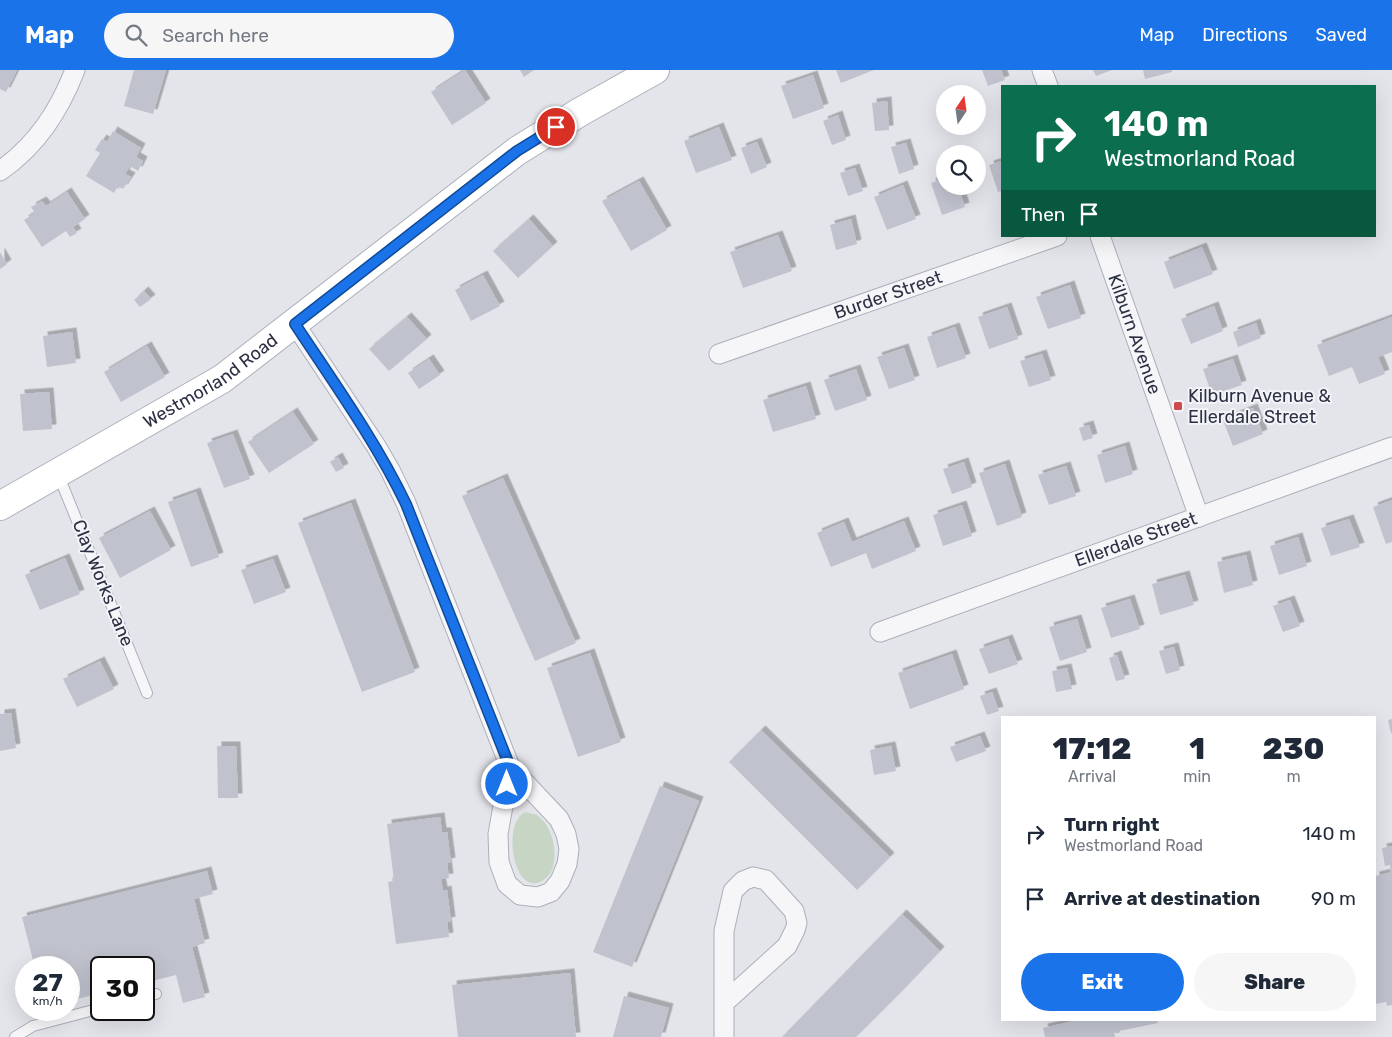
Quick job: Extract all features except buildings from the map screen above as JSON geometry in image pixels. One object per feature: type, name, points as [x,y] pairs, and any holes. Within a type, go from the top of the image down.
[{"type":"street","points":[[0,171],[20,155],[43,131],[57,111],[75,70]]},
{"type":"street","name":"Westmorland Road","points":[[0,506],[222,379],[517,151],[580,112],[655,70]]},
{"type":"street","points":[[1042,70],[1048,85]]},
{"type":"street","name":"Burder Street","points":[[719,354],[1054,237]]},
{"type":"street","name":"Kilburn Avenue","points":[[1100,237],[1199,517]]},
{"type":"street","points":[[295,324],[390,470],[406,504],[510,767],[560,820],[566,834],[569,849],[567,864],[560,881],[551,892],[538,897],[520,895],[507,884],[499,862],[498,834],[510,767]]},
{"type":"street","name":"Ellerdale Street","points":[[880,632],[1392,447]]},
{"type":"street","points":[[724,1003],[787,946],[794,934],[797,923],[794,910],[766,880],[753,877],[743,881],[733,892],[724,931],[724,1003],[724,1037]]},
{"type":"lane","name":"Clay Works Lane","points":[[58,473],[147,693]]},
{"type":"lane","points":[[15,1037],[33,1026],[90,1011]]},
{"type":"green space","points":[[526,812],[537,815],[543,820],[551,833],[553,841],[554,857],[551,872],[540,882],[530,883],[523,877],[517,867],[514,855],[512,841],[514,828],[519,818]]},
{"type":"place","name":"Kilburn Avenue & Ellerdale Street","points":[[1178,406]]},
{"type":"route","points":[[507,784],[510,767],[406,504],[376,446],[295,324],[517,151],[556,127]]}]
